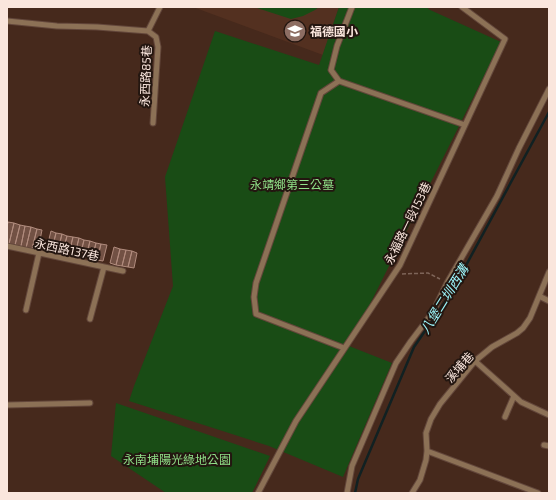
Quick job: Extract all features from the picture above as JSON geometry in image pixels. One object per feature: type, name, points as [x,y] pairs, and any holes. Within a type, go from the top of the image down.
[{"type":"lane","points":[[148,31],[160,7]]},
{"type":"lane","points":[[352,7],[337,46],[331,70],[339,81],[465,124]]},
{"type":"lane","name":"永福路一段153巷","points":[[258,493],[296,421],[400,264],[505,39],[462,7]]},
{"type":"lane","name":"永西路85巷","points":[[7,21],[57,26],[98,27],[148,31],[156,37],[158,47],[154,123]]},
{"type":"lane","points":[[339,81],[321,93],[256,282],[254,297],[256,314],[344,348]]},
{"type":"lane","points":[[347,493],[352,466],[396,363],[433,312],[496,196],[549,89]]},
{"type":"lane","name":"永西路137巷","points":[[7,246],[123,271]]},
{"type":"lane","points":[[26,310],[39,253]]},
{"type":"lane","points":[[90,319],[104,267]]},
{"type":"lane","name":"溪埔巷","points":[[412,493],[420,480],[426,460],[426,433],[431,419],[440,404],[475,361],[492,347],[523,328],[530,318],[549,272]]},
{"type":"lane","points":[[539,296],[549,301]]},
{"type":"lane","points":[[475,361],[521,402],[549,414]]},
{"type":"lane","points":[[505,417],[514,396]]},
{"type":"lane","points":[[7,405],[90,403]]},
{"type":"lane","points":[[427,451],[538,493]]},
{"type":"path","points":[[393,275],[428,273],[448,283]]},
{"type":"shaded area","name":"福德國小","points":[[193,7],[339,7],[323,55]]},
{"type":"green space","points":[[254,7],[319,7],[303,16],[291,19]]},
{"type":"green space","name":"永靖鄉第三公墓","points":[[339,7],[429,7],[428,9],[501,42],[349,346],[392,363],[343,477],[269,446],[129,401],[173,286],[165,177],[215,31],[319,65]]},
{"type":"green space","name":"永南埔陽光綠地公園","points":[[116,403],[270,456],[252,493],[166,493],[111,456]]},
{"type":"building","points":[[8,222],[14,223],[9,244],[7,243]]},
{"type":"building","points":[[14,223],[20,225],[15,245],[9,244]]},
{"type":"building","points":[[20,225],[25,226],[21,246],[15,245]]},
{"type":"building","points":[[25,226],[31,227],[26,248],[21,246]]},
{"type":"building","points":[[31,227],[37,229],[32,249],[26,248]]},
{"type":"building","points":[[37,229],[42,230],[38,250],[32,249]]},
{"type":"building","points":[[51,231],[56,233],[52,249],[47,247]]},
{"type":"building","points":[[56,233],[62,234],[58,250],[52,249]]},
{"type":"building","points":[[62,234],[67,236],[63,251],[58,250]]},
{"type":"building","points":[[67,236],[73,237],[69,253],[63,251]]},
{"type":"building","points":[[73,237],[79,238],[75,254],[69,253]]},
{"type":"building","points":[[79,238],[84,240],[80,256],[75,254]]},
{"type":"building","points":[[84,240],[90,241],[86,257],[80,256]]},
{"type":"building","points":[[90,241],[96,243],[92,259],[86,257]]},
{"type":"building","points":[[96,243],[101,244],[97,260],[92,259]]},
{"type":"building","points":[[101,244],[107,245],[103,261],[97,260]]},
{"type":"building","points":[[114,247],[120,249],[116,265],[110,263]]},
{"type":"building","points":[[120,249],[126,250],[122,266],[116,265]]},
{"type":"building","points":[[126,250],[132,251],[128,267],[122,266]]},
{"type":"building","points":[[132,251],[137,253],[134,268],[128,267]]},
{"type":"waterway","name":"八堡二圳西溝","points":[[355,493],[358,479],[414,347],[451,293],[549,112]]},
{"type":"place","name":"福德國小","points":[[295,31]]}]
